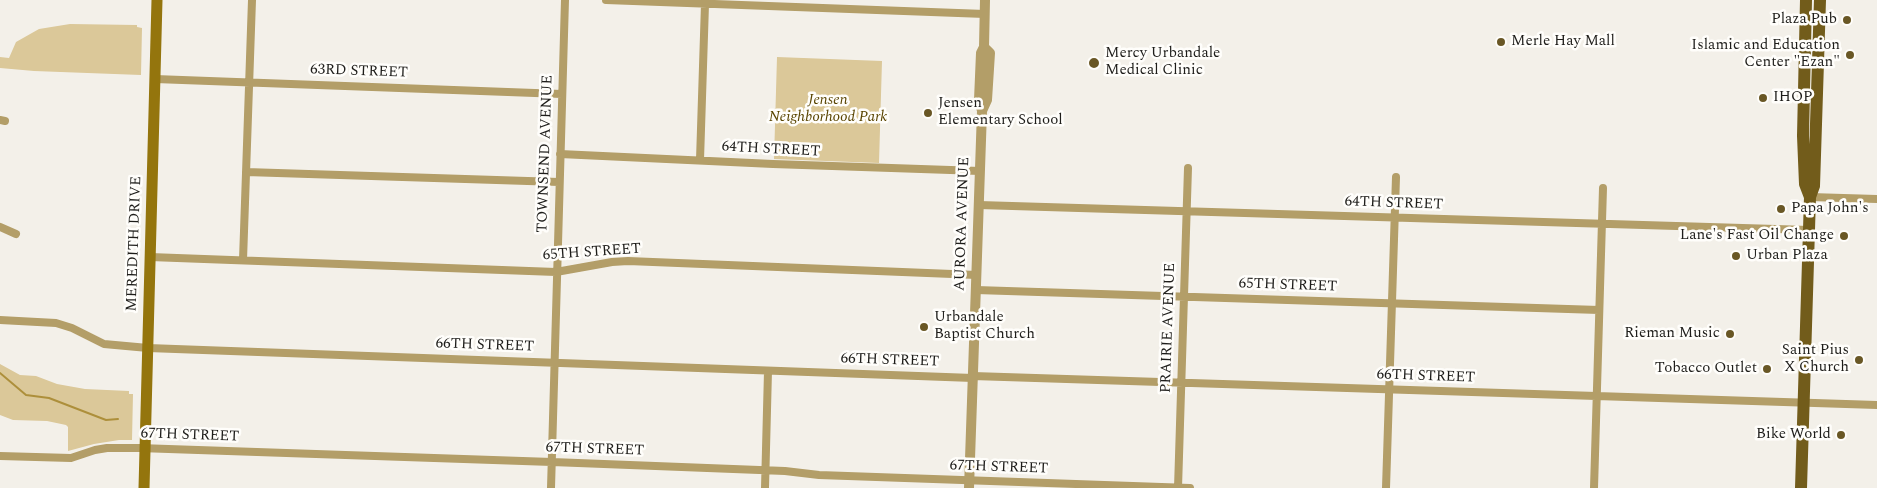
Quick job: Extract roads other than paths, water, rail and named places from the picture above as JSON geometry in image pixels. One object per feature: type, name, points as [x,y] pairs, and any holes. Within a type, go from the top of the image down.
[{"type":"main road","name":"MEREDITH DRIVE","points":[[144,488],[157,0]]},
{"type":"main road","points":[[1806,0],[1802,136],[1805,184],[1810,197]]},
{"type":"main road","points":[[1801,488],[1810,197],[1814,186],[1820,0]]},
{"type":"street","points":[[243,260],[252,0]]},
{"type":"street","name":"TOWNSEND AVENUE","points":[[552,488],[556,272],[565,0]]},
{"type":"street","points":[[606,0],[985,14]]},
{"type":"street","name":"AURORA AVENUE","points":[[970,484],[982,111],[987,100],[990,53],[984,47],[986,0]]},
{"type":"street","points":[[700,160],[705,4]]},
{"type":"street","name":"63RD STREET","points":[[155,79],[562,94]]},
{"type":"street","name":"64TH STREET","points":[[560,154],[783,165],[980,171]]},
{"type":"street","name":"PRAIRIE AVENUE","points":[[1178,488],[1188,168]]},
{"type":"street","points":[[246,172],[559,182]]},
{"type":"street","points":[[1386,488],[1396,177]]},
{"type":"street","points":[[1594,488],[1603,188]]},
{"type":"street","points":[[1810,197],[1877,199]]},
{"type":"street","name":"64TH STREET","points":[[979,205],[1809,230]]},
{"type":"street","points":[[0,227],[16,234]]},
{"type":"street","name":"65TH STREET","points":[[150,257],[556,272],[628,261],[976,275]]},
{"type":"street","name":"65TH STREET","points":[[976,290],[1599,310]]},
{"type":"street","name":"66TH STREET","points":[[0,320],[56,323],[72,328],[104,344],[148,348],[973,377],[1877,405]]},
{"type":"street","points":[[765,488],[768,370]]},
{"type":"street","name":"67TH STREET","points":[[0,456],[71,458],[107,448],[145,448],[765,470],[970,484],[1190,488]]},
{"type":"waterway","points":[[0,373],[26,395],[49,398],[106,420],[118,419]]},
{"type":"place","name":"Plaza Pub","points":[[1847,20]]},
{"type":"place","name":"Merle Hay Mall","points":[[1501,42]]},
{"type":"place","name":"Islamic and Education Center \"Ezan\"","points":[[1850,55]]},
{"type":"place","name":"Mercy Urbandale Medical Clinic","points":[[1094,63]]},
{"type":"place","name":"IHOP","points":[[1763,98]]},
{"type":"place","name":"Jensen Elementary School","points":[[928,113]]},
{"type":"place","name":"Papa John's","points":[[1781,209]]},
{"type":"place","name":"Lane's Fast Oil Change","points":[[1844,236]]},
{"type":"place","name":"Urban Plaza","points":[[1736,256]]},
{"type":"place","name":"Urbandale Baptist Church","points":[[924,327]]},
{"type":"place","name":"Rieman Music","points":[[1730,334]]},
{"type":"place","name":"Saint Pius X Church","points":[[1859,360]]},
{"type":"place","name":"Tobacco Outlet","points":[[1767,369]]},
{"type":"place","name":"Bike World","points":[[1841,435]]},
{"type":"park label","name":"Jensen Neighborhood Park","points":[[828,110]]}]
